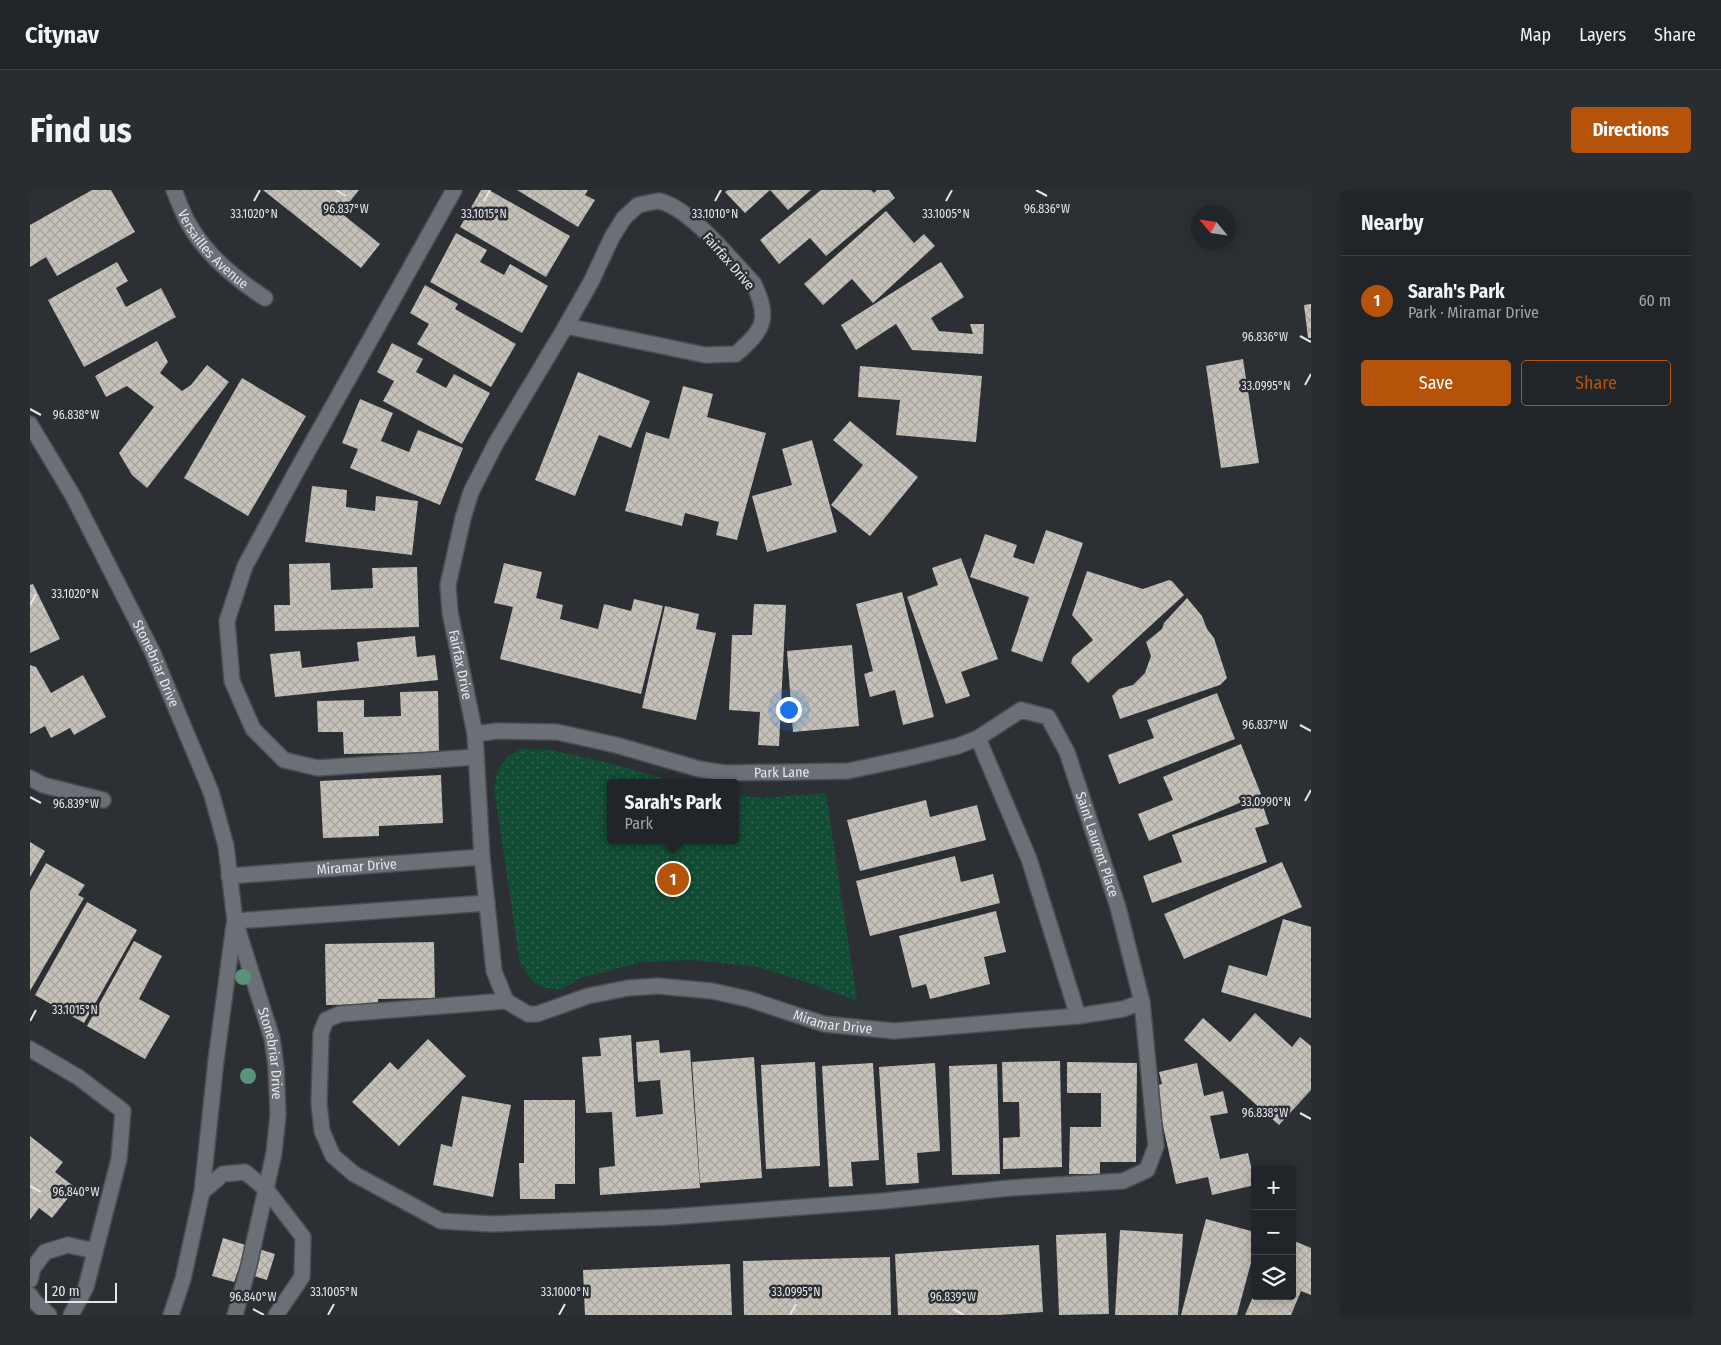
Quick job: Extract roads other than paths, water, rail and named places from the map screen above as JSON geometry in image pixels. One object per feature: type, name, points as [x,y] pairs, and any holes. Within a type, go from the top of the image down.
[{"type":"street","name":"Versailles Avenue","points":[[174,190],[189,226],[202,243],[246,286],[266,298]]},
{"type":"street","points":[[454,190],[244,566],[227,621],[232,682],[253,729],[284,760],[318,768],[476,756]]},
{"type":"street","points":[[640,190],[648,203]]},
{"type":"street","name":"Fairfax Drive","points":[[506,1001],[494,971],[482,857],[475,734],[450,612],[448,585],[471,492],[496,444],[566,326],[612,238],[624,218],[638,205],[658,201],[668,202],[693,220],[754,284],[759,297],[762,315],[760,329],[736,354],[705,355],[566,326]]},
{"type":"street","name":"Stonebriar Drive","points":[[30,424],[72,496],[156,658],[211,792],[226,846],[235,921],[272,1038],[276,1067],[278,1115],[274,1153],[249,1265],[235,1315]]},
{"type":"street","name":"Park Lane","points":[[475,734],[497,731],[557,732],[616,744],[699,770],[725,773],[848,771],[958,746],[978,738],[1021,710]]},
{"type":"street","name":"Saint Laurent Place","points":[[506,1001],[340,1014],[326,1020],[322,1033],[319,1103],[322,1132],[333,1156],[354,1174],[441,1221],[492,1224],[679,1216],[884,1201],[1010,1188],[1123,1181],[1147,1170],[1156,1146],[1142,1002],[1118,908],[1066,752],[1048,717],[1021,710]]},
{"type":"street","points":[[978,738],[1029,859],[1078,1016]]},
{"type":"street","points":[[30,778],[43,785],[103,800]]},
{"type":"street","name":"Miramar Drive","points":[[230,876],[482,857]]},
{"type":"street","points":[[235,921],[487,904]]},
{"type":"street","name":"Stonebriar Drive","points":[[171,1315],[183,1279],[202,1192],[216,1060],[235,921]]},
{"type":"street","name":"Miramar Drive","points":[[506,1001],[528,1014],[537,1014],[588,996],[628,988],[658,986],[712,991],[739,997],[824,1024],[894,1031],[1078,1016],[1123,1009],[1142,1002]]},
{"type":"street","points":[[30,1048],[78,1077],[123,1111],[119,1159],[86,1287],[72,1315]]},
{"type":"street","points":[[202,1192],[224,1174],[245,1172],[266,1189],[303,1237],[302,1277],[276,1315]]},
{"type":"street","points":[[30,1280],[33,1268],[45,1252],[68,1245],[96,1251]]},
{"type":"street","points":[[30,1295],[49,1315]]},
{"type":"place","name":"Sarah's Park","points":[[673,879]]}]
